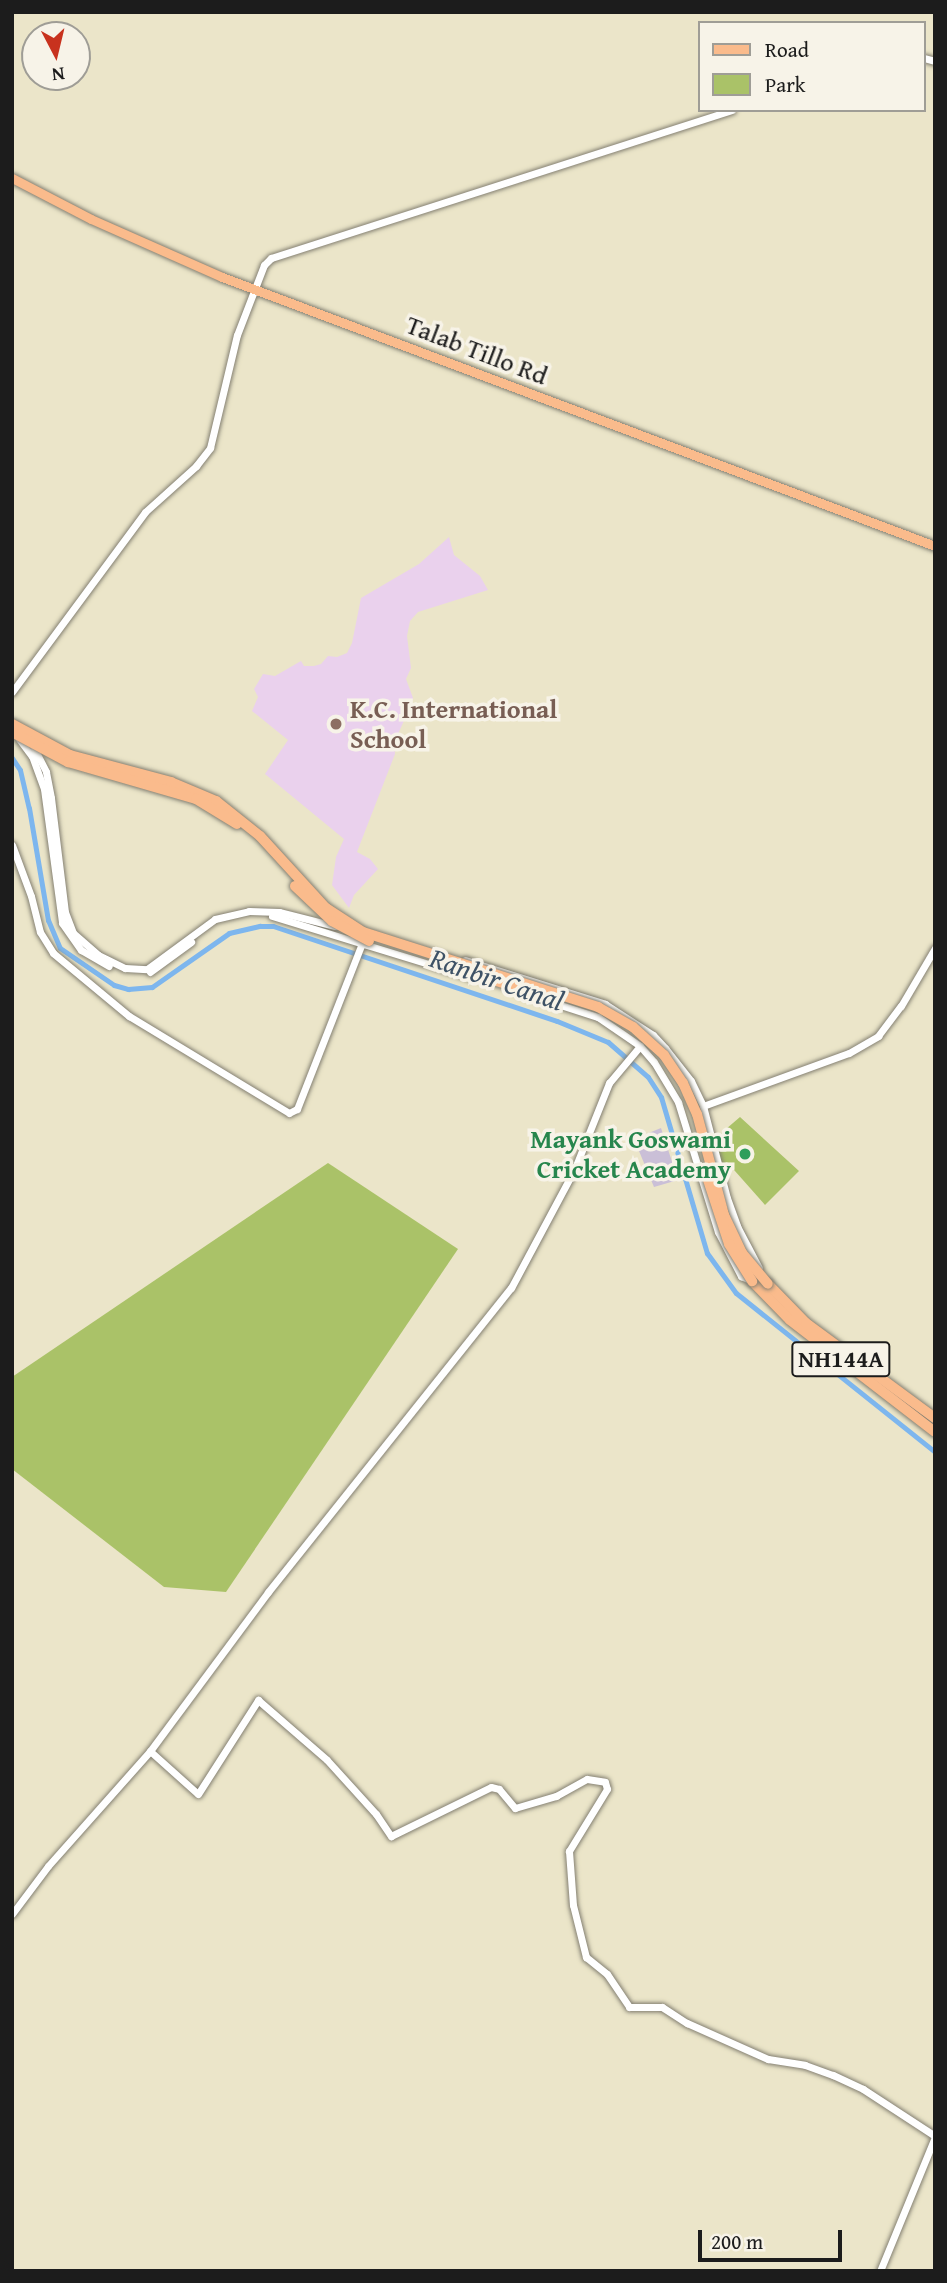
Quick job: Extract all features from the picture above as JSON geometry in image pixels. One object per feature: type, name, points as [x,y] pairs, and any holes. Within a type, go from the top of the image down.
[{"type":"highway","points":[[12,721],[70,755],[171,782],[216,801],[250,826],[326,908],[363,932],[598,1007],[633,1027],[664,1055],[683,1083],[697,1114],[731,1231],[742,1253],[806,1323],[935,1418]]},
{"type":"highway","name":"NH144A","points":[[12,733],[68,762],[165,788],[214,808],[246,831],[314,906],[356,936],[592,1011],[632,1034],[665,1067],[688,1108],[718,1219],[734,1256],[752,1281],[790,1320],[935,1432]]},
{"type":"main road","name":"Talab Tillo Rd","points":[[12,178],[91,219],[256,290],[935,546]]},
{"type":"street","points":[[12,692],[145,512],[196,466],[211,448],[231,358],[264,265],[271,258],[285,251],[726,112]]},
{"type":"street","points":[[12,721],[31,742],[46,772],[68,921],[82,944],[108,961],[135,970],[151,967],[203,926],[238,912],[267,910],[509,972],[604,1004],[653,1035],[691,1081],[703,1106],[737,1226],[768,1284]]},
{"type":"street","points":[[12,733],[27,748],[44,789],[62,923],[77,945],[95,959],[127,974],[151,972],[216,923],[256,915],[276,916],[361,947],[591,1014],[660,1069],[678,1102],[718,1232],[734,1267],[741,1276],[752,1281]]},
{"type":"street","points":[[12,845],[31,896],[40,932],[53,953],[129,1016],[285,1112],[297,1110],[361,947]]},
{"type":"street","points":[[703,1106],[839,1056],[878,1036],[889,1025],[935,948]]},
{"type":"street","points":[[12,1914],[48,1866],[150,1751],[268,1592],[511,1288],[575,1168],[609,1083],[638,1049]]},
{"type":"street","points":[[150,1751],[198,1794],[258,1700],[327,1760],[376,1814],[391,1836],[491,1787],[498,1787],[513,1808],[559,1796],[587,1779],[606,1782],[607,1789],[569,1851],[573,1905],[586,1957],[607,1974],[629,2007],[662,2007],[687,2023],[768,2059],[805,2065],[833,2075],[863,2089],[935,2136],[880,2271]]},
{"type":"shaded area","name":"K.C. International School","points":[[449,537],[454,555],[480,576],[488,590],[418,612],[410,621],[407,636],[411,668],[406,679],[413,698],[394,743],[395,754],[357,852],[370,859],[378,869],[354,895],[349,908],[332,885],[336,857],[344,839],[265,774],[288,740],[252,711],[258,697],[254,689],[263,674],[275,676],[301,661],[304,666],[314,666],[321,664],[328,656],[337,657],[347,653],[352,643],[361,598],[419,564]]},
{"type":"shaded area","points":[[661,1128],[678,1180],[654,1187],[634,1139]]},
{"type":"green space","name":"Mayank Goswami Cricket Academy","points":[[740,1117],[799,1171],[765,1205],[727,1162],[715,1167],[705,1147]]},
{"type":"green space","points":[[328,1163],[458,1249],[226,1592],[164,1587],[12,1469],[12,1377]]},
{"type":"waterway","name":"Ranbir Canal","points":[[12,758],[20,770],[48,920],[60,948],[114,985],[128,989],[152,987],[229,933],[273,926],[557,1021],[608,1042],[648,1077],[661,1097],[707,1253],[736,1293],[935,1452]]},
{"type":"place","name":"K.C. International School","points":[[336,724]]},
{"type":"place","name":"Mayank Goswami Cricket Academy","points":[[745,1154]]}]
